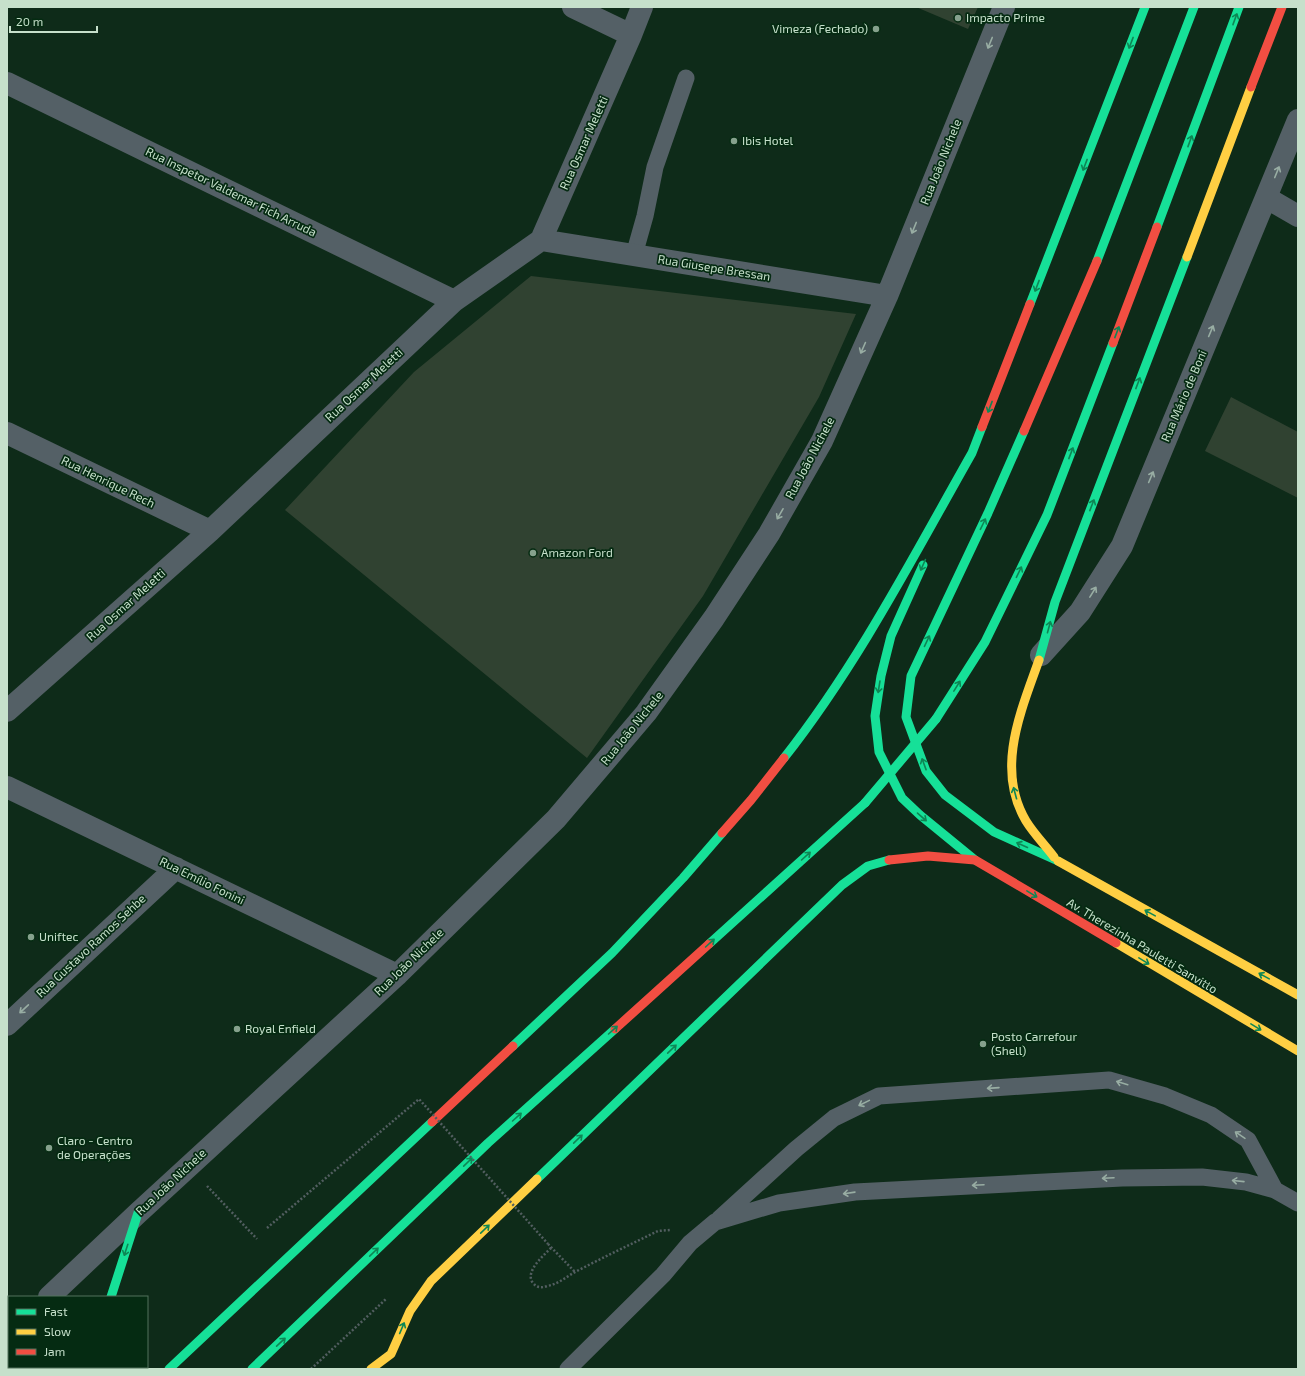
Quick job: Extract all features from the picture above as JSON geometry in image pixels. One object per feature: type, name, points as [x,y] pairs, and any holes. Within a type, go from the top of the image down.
[{"type":"main road","points":[[935,537],[972,453],[1146,7]]},
{"type":"main road","points":[[1194,7],[1101,254],[988,513],[911,676],[906,717],[926,771],[945,796],[994,832],[1058,861],[1298,995]]},
{"type":"main road","points":[[252,1369],[488,1143],[865,803],[936,719],[984,642],[1047,515],[1239,7]]},
{"type":"main road","points":[[1058,861],[1026,821],[1014,794],[1011,770],[1013,743],[1023,706],[1041,655],[1056,602],[1282,7]]},
{"type":"main road","points":[[169,1369],[612,953],[683,878],[746,806],[804,732],[863,645],[972,453]]},
{"type":"main road","name":"Av. Therezinha Pauletti Sanvitto","points":[[926,559],[892,636],[881,676],[875,716],[879,752],[902,798],[920,815],[975,860],[1298,1052]]},
{"type":"main road","points":[[388,1369],[391,1354],[410,1311],[431,1281],[842,885],[868,866],[893,859],[928,856],[975,860]]},
{"type":"main road","points":[[111,1296],[138,1213]]},
{"type":"main road","points":[[371,1369],[391,1354]]},
{"type":"street","points":[[573,7],[631,35]]},
{"type":"street","name":"Rua Osmar Meletti","points":[[7,711],[210,531],[454,301],[541,240],[642,7]]},
{"type":"street","name":"Rua João Nichele","points":[[50,1296],[397,975],[556,819],[646,713],[714,618],[768,534],[822,441],[887,296],[1004,7]]},
{"type":"street","name":"Rua Inspetor Valdemar Fich Arruda","points":[[7,83],[454,301]]},
{"type":"street","name":"Rua Mário de Boni","points":[[1041,655],[1080,612],[1122,546],[1298,120]]},
{"type":"street","points":[[1266,198],[1298,216]]},
{"type":"street","name":"Rua Giusepe Bressan","points":[[541,240],[887,296]]},
{"type":"street","name":"Rua Henrique Rech","points":[[7,433],[210,531]]},
{"type":"street","name":"Rua Emílio Fonini","points":[[7,787],[397,975]]},
{"type":"street","name":"Rua Gustavo Ramos Sehbe","points":[[7,1025],[176,868]]},
{"type":"lane","points":[[634,255],[645,216],[656,167],[686,78]]},
{"type":"lane","points":[[568,1369],[663,1275],[690,1242],[715,1222],[796,1149],[834,1118],[879,1096],[1109,1080],[1165,1096],[1212,1115],[1248,1140],[1276,1190]]},
{"type":"lane","points":[[715,1222],[779,1203],[855,1192],[1122,1178],[1202,1177],[1246,1182],[1276,1190],[1298,1203]]},
{"type":"path","points":[[267,1228],[419,1099],[551,1248],[575,1272]]},
{"type":"path","points":[[189,1166],[257,1239]]},
{"type":"path","points":[[551,1248],[537,1262],[532,1271],[530,1277],[535,1286],[541,1287],[558,1283],[575,1272],[658,1231],[669,1230],[681,1232],[690,1242]]},
{"type":"path","points":[[311,1369],[355,1328]]},
{"type":"building","name":"Impacto Prime","points":[[916,7],[978,7],[968,29]]},
{"type":"building","name":"Amazon Ford","points":[[531,276],[856,314],[819,397],[703,596],[587,758],[285,510],[414,372]]},
{"type":"building","points":[[1231,397],[1298,432],[1298,498],[1205,451]]},
{"type":"traffic: fast","points":[[1030,304],[1145,7]]},
{"type":"traffic: fast","points":[[1097,261],[1194,7]]},
{"type":"traffic: fast","points":[[1157,227],[1239,7]]},
{"type":"traffic: fast","points":[[1039,660],[1055,602],[1187,257]]},
{"type":"traffic: fast","points":[[936,719],[985,642],[1047,515],[1113,343]]},
{"type":"traffic: fast","points":[[784,758],[836,685],[884,609],[972,453],[982,427]]},
{"type":"traffic: fast","points":[[1024,431],[988,513],[911,676],[906,717],[926,771],[945,795],[994,832],[1058,861]]},
{"type":"traffic: fast","points":[[923,565],[891,636],[881,676],[875,716],[879,752],[902,798],[920,815],[975,860]]},
{"type":"traffic: fast","points":[[865,803],[936,719]]},
{"type":"traffic: fast","points":[[709,944],[865,803]]},
{"type":"traffic: fast","points":[[513,1046],[612,953],[683,878],[722,833]]},
{"type":"traffic: fast","points":[[537,1179],[842,885],[868,866],[889,860]]},
{"type":"traffic: fast","points":[[252,1369],[488,1143],[615,1029]]},
{"type":"traffic: fast","points":[[169,1369],[432,1122]]},
{"type":"traffic: fast","points":[[111,1296],[138,1213]]},
{"type":"traffic: slow","points":[[1187,257],[1251,87]]},
{"type":"traffic: slow","points":[[1039,660],[1025,699],[1014,740],[1012,781],[1017,801],[1026,821],[1054,857]]},
{"type":"traffic: slow","points":[[1058,861],[1298,995]]},
{"type":"traffic: slow","points":[[1116,943],[1298,1051]]},
{"type":"traffic: slow","points":[[371,1369],[391,1354],[410,1311],[431,1281],[537,1179]]},
{"type":"traffic: jam","points":[[1251,87],[1282,7]]},
{"type":"traffic: jam","points":[[1113,343],[1157,227]]},
{"type":"traffic: jam","points":[[1024,431],[1097,261]]},
{"type":"traffic: jam","points":[[982,427],[1030,304]]},
{"type":"traffic: jam","points":[[722,833],[751,800],[784,758]]},
{"type":"traffic: jam","points":[[889,860],[928,856],[975,860]]},
{"type":"traffic: jam","points":[[975,860],[1116,943]]},
{"type":"traffic: jam","points":[[615,1029],[709,944]]},
{"type":"traffic: jam","points":[[432,1122],[513,1046]]},
{"type":"place","name":"Impacto Prime","points":[[958,18]]},
{"type":"place","name":"Vimeza (Fechado)","points":[[876,29]]},
{"type":"place","name":"Ibis Hotel","points":[[734,141]]},
{"type":"place","name":"Amazon Ford","points":[[533,553]]},
{"type":"place","name":"Uniftec","points":[[31,937]]},
{"type":"place","name":"Royal Enfield","points":[[237,1029]]},
{"type":"place","name":"Posto Carrefour (Shell)","points":[[983,1044]]},
{"type":"place","name":"Claro - Centro de Operações","points":[[49,1148]]}]
